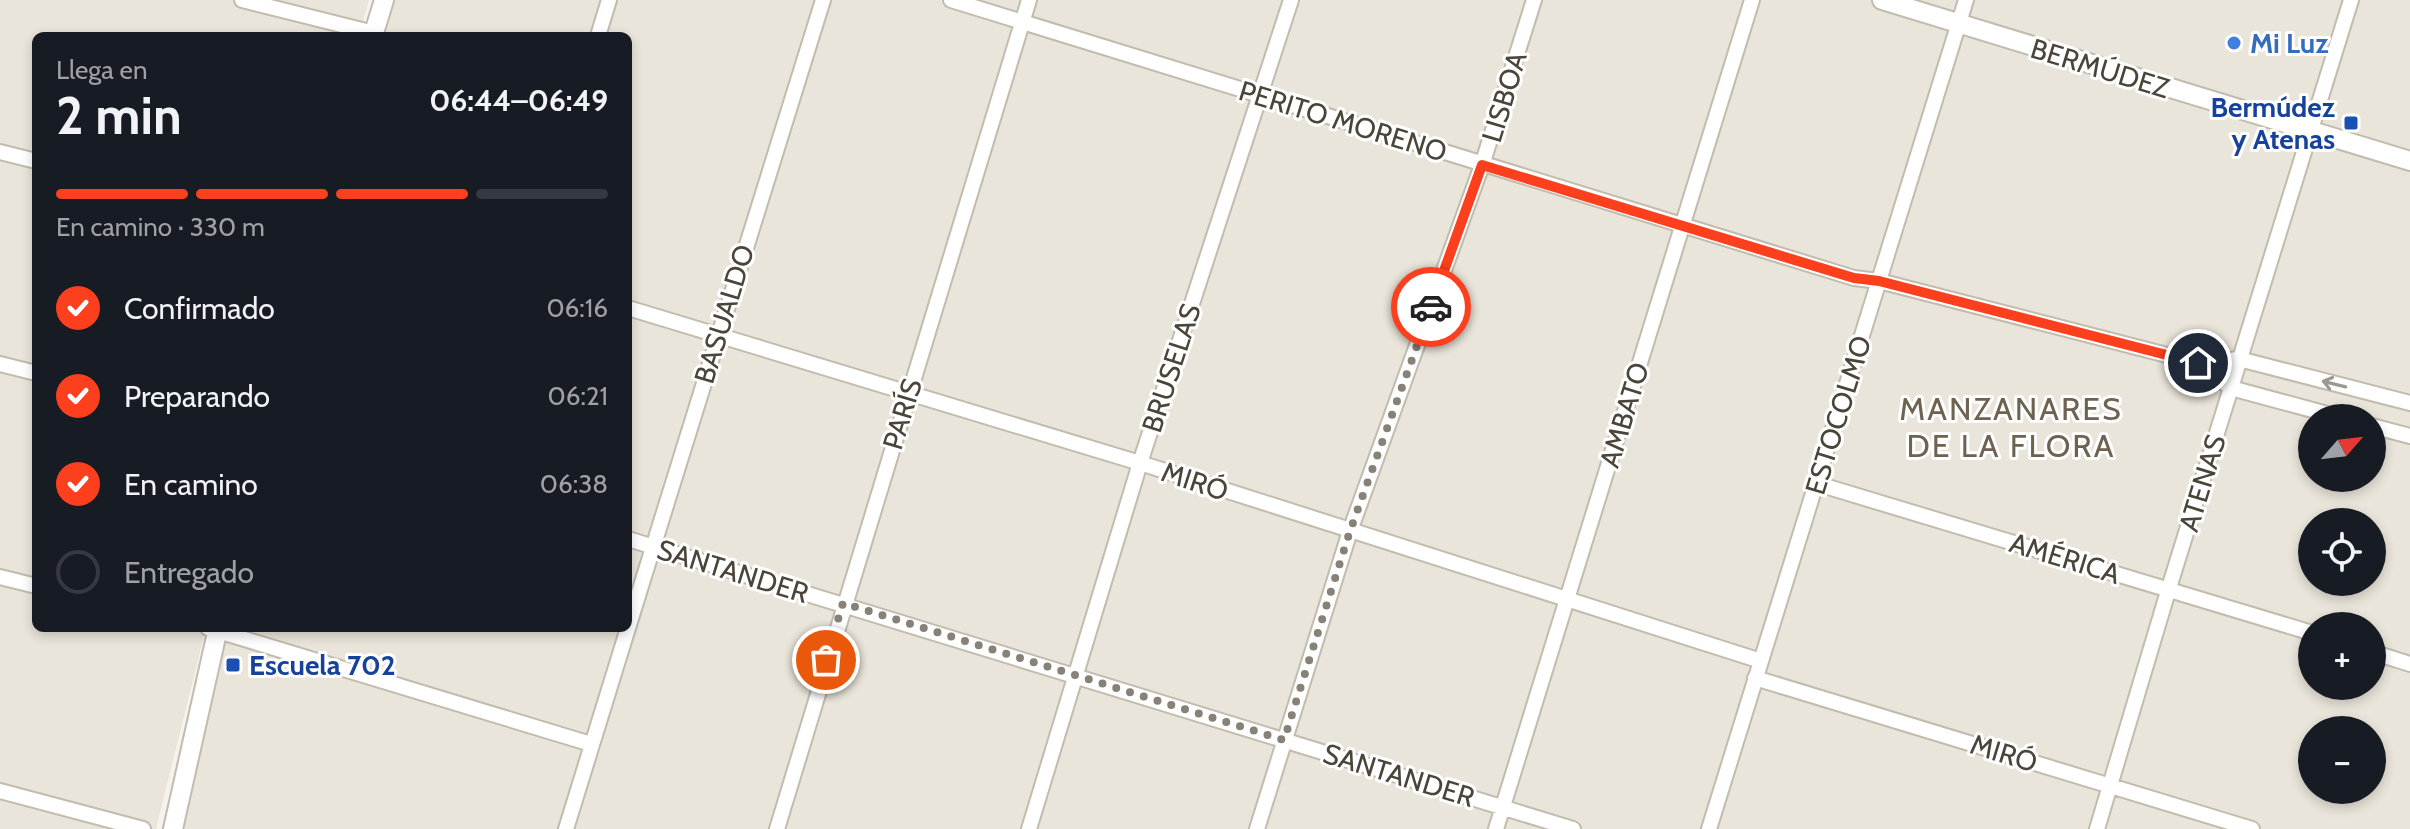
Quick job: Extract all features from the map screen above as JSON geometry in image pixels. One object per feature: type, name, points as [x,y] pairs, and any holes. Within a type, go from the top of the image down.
[{"type":"street","points":[[242,0],[363,32]]},
{"type":"street","points":[[375,32],[384,0]]},
{"type":"street","points":[[599,32],[609,0]]},
{"type":"street","name":"BASUALDO","points":[[632,616],[823,0]]},
{"type":"street","name":"PERITO MORENO","points":[[951,0],[1854,278],[1879,281],[2198,363],[2239,359],[2410,403]]},
{"type":"street","name":"PARÍS","points":[[777,829],[843,603],[1029,0]]},
{"type":"street","name":"BRUSELAS","points":[[1029,829],[1140,463],[1291,0]]},
{"type":"street","name":"LISBOA","points":[[1257,829],[1350,531],[1482,165],[1534,0]]},
{"type":"street","name":"AMBATO","points":[[1496,829],[1752,0]]},
{"type":"street","name":"BERMÚDEZ","points":[[1882,0],[2410,161]]},
{"type":"street","name":"ESTOCOLMO","points":[[1709,829],[1966,0]]},
{"type":"street","name":"ATENAS","points":[[2097,829],[2351,0]]},
{"type":"street","points":[[0,152],[32,160]]},
{"type":"street","name":"MIRÓ","points":[[632,309],[1140,463],[1761,661]]},
{"type":"street","name":"PERITO MORENO","points":[[2198,363],[2231,388],[2298,406]]},
{"type":"street","points":[[0,364],[32,372]]},
{"type":"street","points":[[2386,430],[2410,436]]},
{"type":"street","name":"AMÉRICA","points":[[1818,484],[2298,629]]},
{"type":"street","name":"SANTANDER","points":[[632,540],[1573,829]]},
{"type":"street","points":[[0,577],[32,585]]},
{"type":"street","points":[[173,829],[214,632]]},
{"type":"street","points":[[225,632],[591,744]]},
{"type":"street","name":"BASUALDO","points":[[566,829],[627,632]]},
{"type":"street","points":[[2386,656],[2410,664]]},
{"type":"street","name":"MIRÓ","points":[[1755,678],[2252,829]]},
{"type":"street","points":[[0,791],[143,829]]},
{"type":"shaded area","points":[[0,0],[369,0],[360,32],[32,32],[32,632],[205,632],[156,829],[0,829]]},
{"type":"shaded area","points":[[391,0],[2410,0],[2410,829],[175,829],[224,632],[632,632],[632,32],[382,32]]},
{"type":"way so far","points":[[826,660],[843,603],[1284,740],[1350,531],[1431,307]]},
{"type":"place","name":"Mi Luz","points":[[2234,43]]},
{"type":"place","name":"Bermúdez y Atenas","points":[[2351,123]]},
{"type":"place","name":"Escuela 702","points":[[233,665]]},
{"type":"district","name":"MANZANARES DE LA FLORA","points":[[2011,426]]},
{"type":"route","points":[[1431,307],[1482,165],[1854,278],[1879,281],[2198,363]]}]
